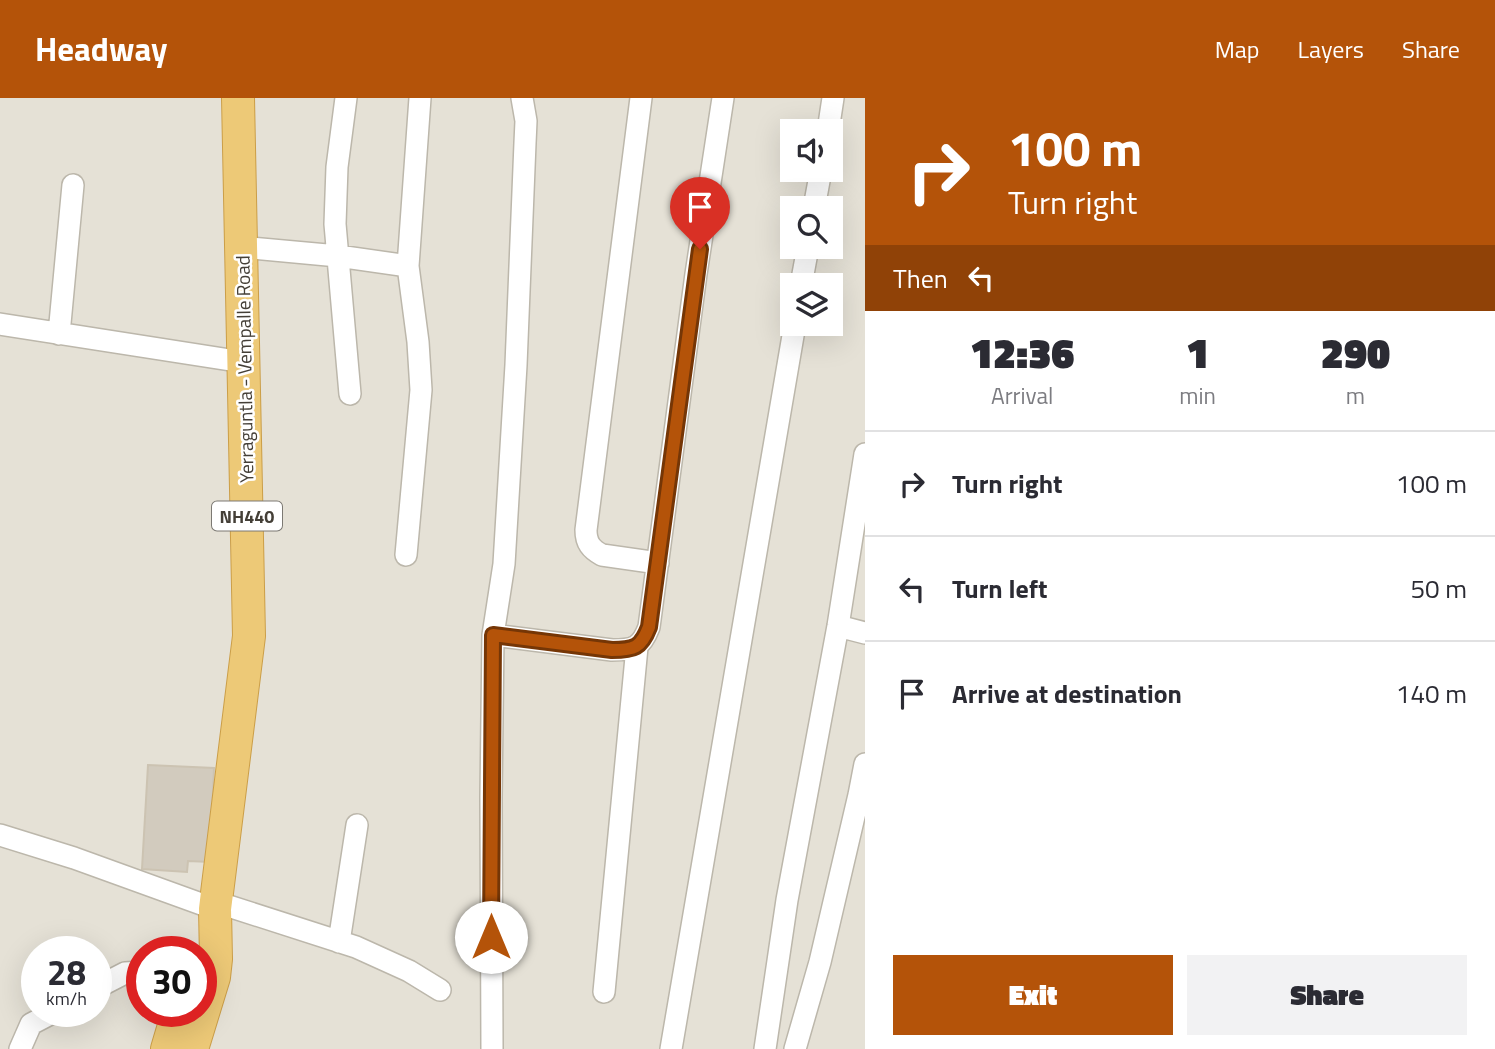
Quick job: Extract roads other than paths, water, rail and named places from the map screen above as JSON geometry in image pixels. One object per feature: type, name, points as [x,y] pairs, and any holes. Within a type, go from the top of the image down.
[{"type":"highway","name":"Yerraguntla - Vempalle Road","points":[[192,1049],[214,977],[211,924],[249,636],[238,98]]},
{"type":"highway","points":[[167,1049],[174,1027]]},
{"type":"street","points":[[346,98],[335,200],[350,394]]},
{"type":"street","points":[[406,555],[421,390],[408,266],[420,98]]},
{"type":"street","points":[[641,98],[586,537],[588,544],[602,555],[657,563]]},
{"type":"street","points":[[604,992],[637,647],[649,627],[696,274],[723,98]]},
{"type":"street","points":[[830,119],[833,98]]},
{"type":"street","points":[[492,1049],[493,635],[504,564],[516,365],[526,121],[523,99]]},
{"type":"street","points":[[59,334],[73,185]]},
{"type":"street","points":[[241,247],[408,266]]},
{"type":"street","points":[[0,324],[243,362]]},
{"type":"street","points":[[671,1049],[793,336]]},
{"type":"street","points":[[765,1049],[789,887],[838,626],[865,454]]},
{"type":"street","points":[[838,626],[865,633]]},
{"type":"street","points":[[493,635],[612,650],[637,647]]},
{"type":"street","points":[[796,1049],[820,962],[865,764]]},
{"type":"street","points":[[339,942],[358,825]]},
{"type":"street","points":[[0,835],[74,858],[211,924],[339,942],[389,961],[440,990]]},
{"type":"street","points":[[20,1049],[30,1027]]}]
